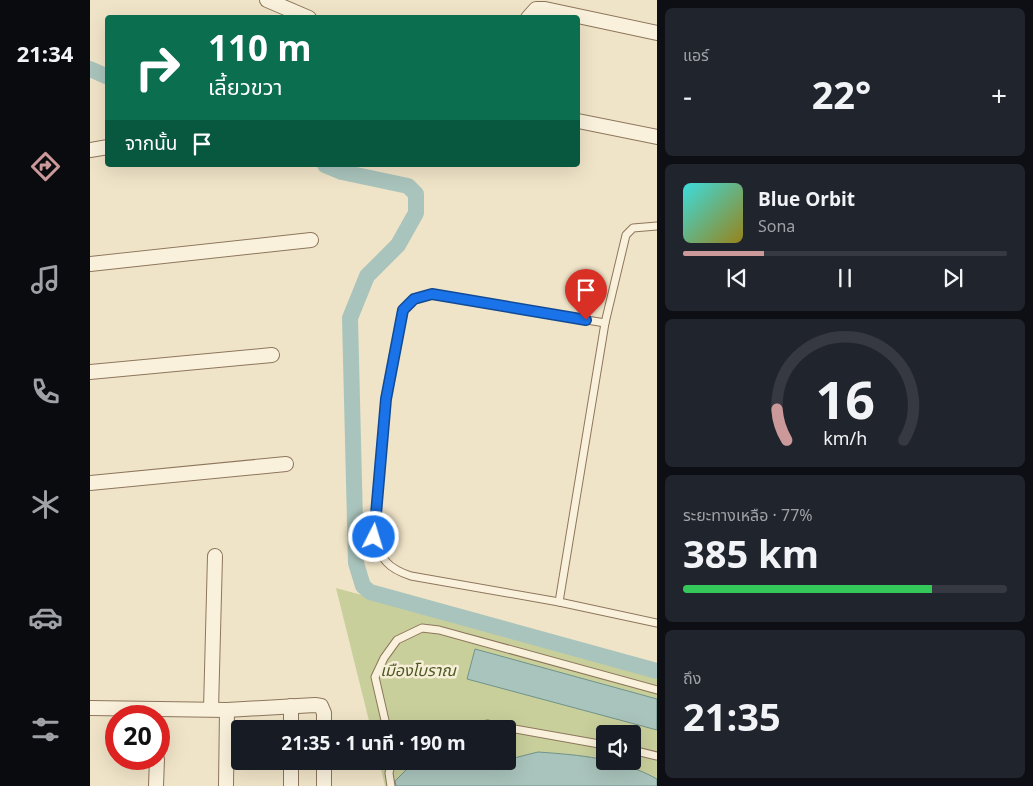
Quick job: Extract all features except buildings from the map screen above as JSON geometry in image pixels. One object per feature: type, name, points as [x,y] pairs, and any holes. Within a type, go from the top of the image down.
[{"type":"street","points":[[267,0],[302,15]]},
{"type":"street","points":[[531,15],[536,9],[569,15]]},
{"type":"street","points":[[580,17],[657,33]]},
{"type":"street","points":[[580,120],[657,136]]},
{"type":"street","points":[[90,150],[105,148]]},
{"type":"street","points":[[90,264],[311,240]]},
{"type":"street","points":[[90,372],[272,355]]},
{"type":"street","points":[[90,484],[286,464]]},
{"type":"street","points":[[211,709],[215,556]]},
{"type":"street","points":[[291,706],[291,720]]},
{"type":"street","points":[[170,711],[321,706],[324,720]]},
{"type":"street","points":[[90,708],[105,709]]},
{"type":"street","points":[[226,786],[227,710]]},
{"type":"street","points":[[156,786],[157,770]]},
{"type":"street","points":[[290,786],[291,770]]},
{"type":"street","points":[[324,770],[324,786]]},
{"type":"lane","points":[[559,602],[605,323],[626,235],[633,228],[657,226]]},
{"type":"lane","points":[[605,323],[432,294],[414,299],[403,310],[386,399],[374,537],[381,556],[395,570],[412,576],[559,602],[657,623]]},
{"type":"lane","points":[[385,720],[375,677],[384,658],[397,640],[422,628],[440,630],[657,690]]},
{"type":"lane","points":[[516,729],[596,743]]},
{"type":"lane","points":[[641,752],[657,756]]},
{"type":"lane","points":[[390,770],[391,786]]},
{"type":"green space","name":"เมืองโบราณ","points":[[336,588],[657,675],[657,786],[385,786],[381,770],[516,770],[516,720],[369,720]]},
{"type":"water","points":[[475,649],[657,699],[657,730],[641,725],[467,679]]},
{"type":"water","points":[[538,752],[596,758],[596,770],[638,770],[657,779],[657,786],[396,786],[395,781],[406,770],[516,770],[516,758]]},
{"type":"waterway","points":[[90,69],[105,76]]},
{"type":"waterway","points":[[330,167],[342,172],[408,186],[416,194],[416,213],[398,245],[367,276],[350,318],[356,563],[363,586],[370,592],[657,671]]},
{"type":"route","points":[[374,537],[386,399],[403,310],[414,299],[432,294],[586,320]]}]
